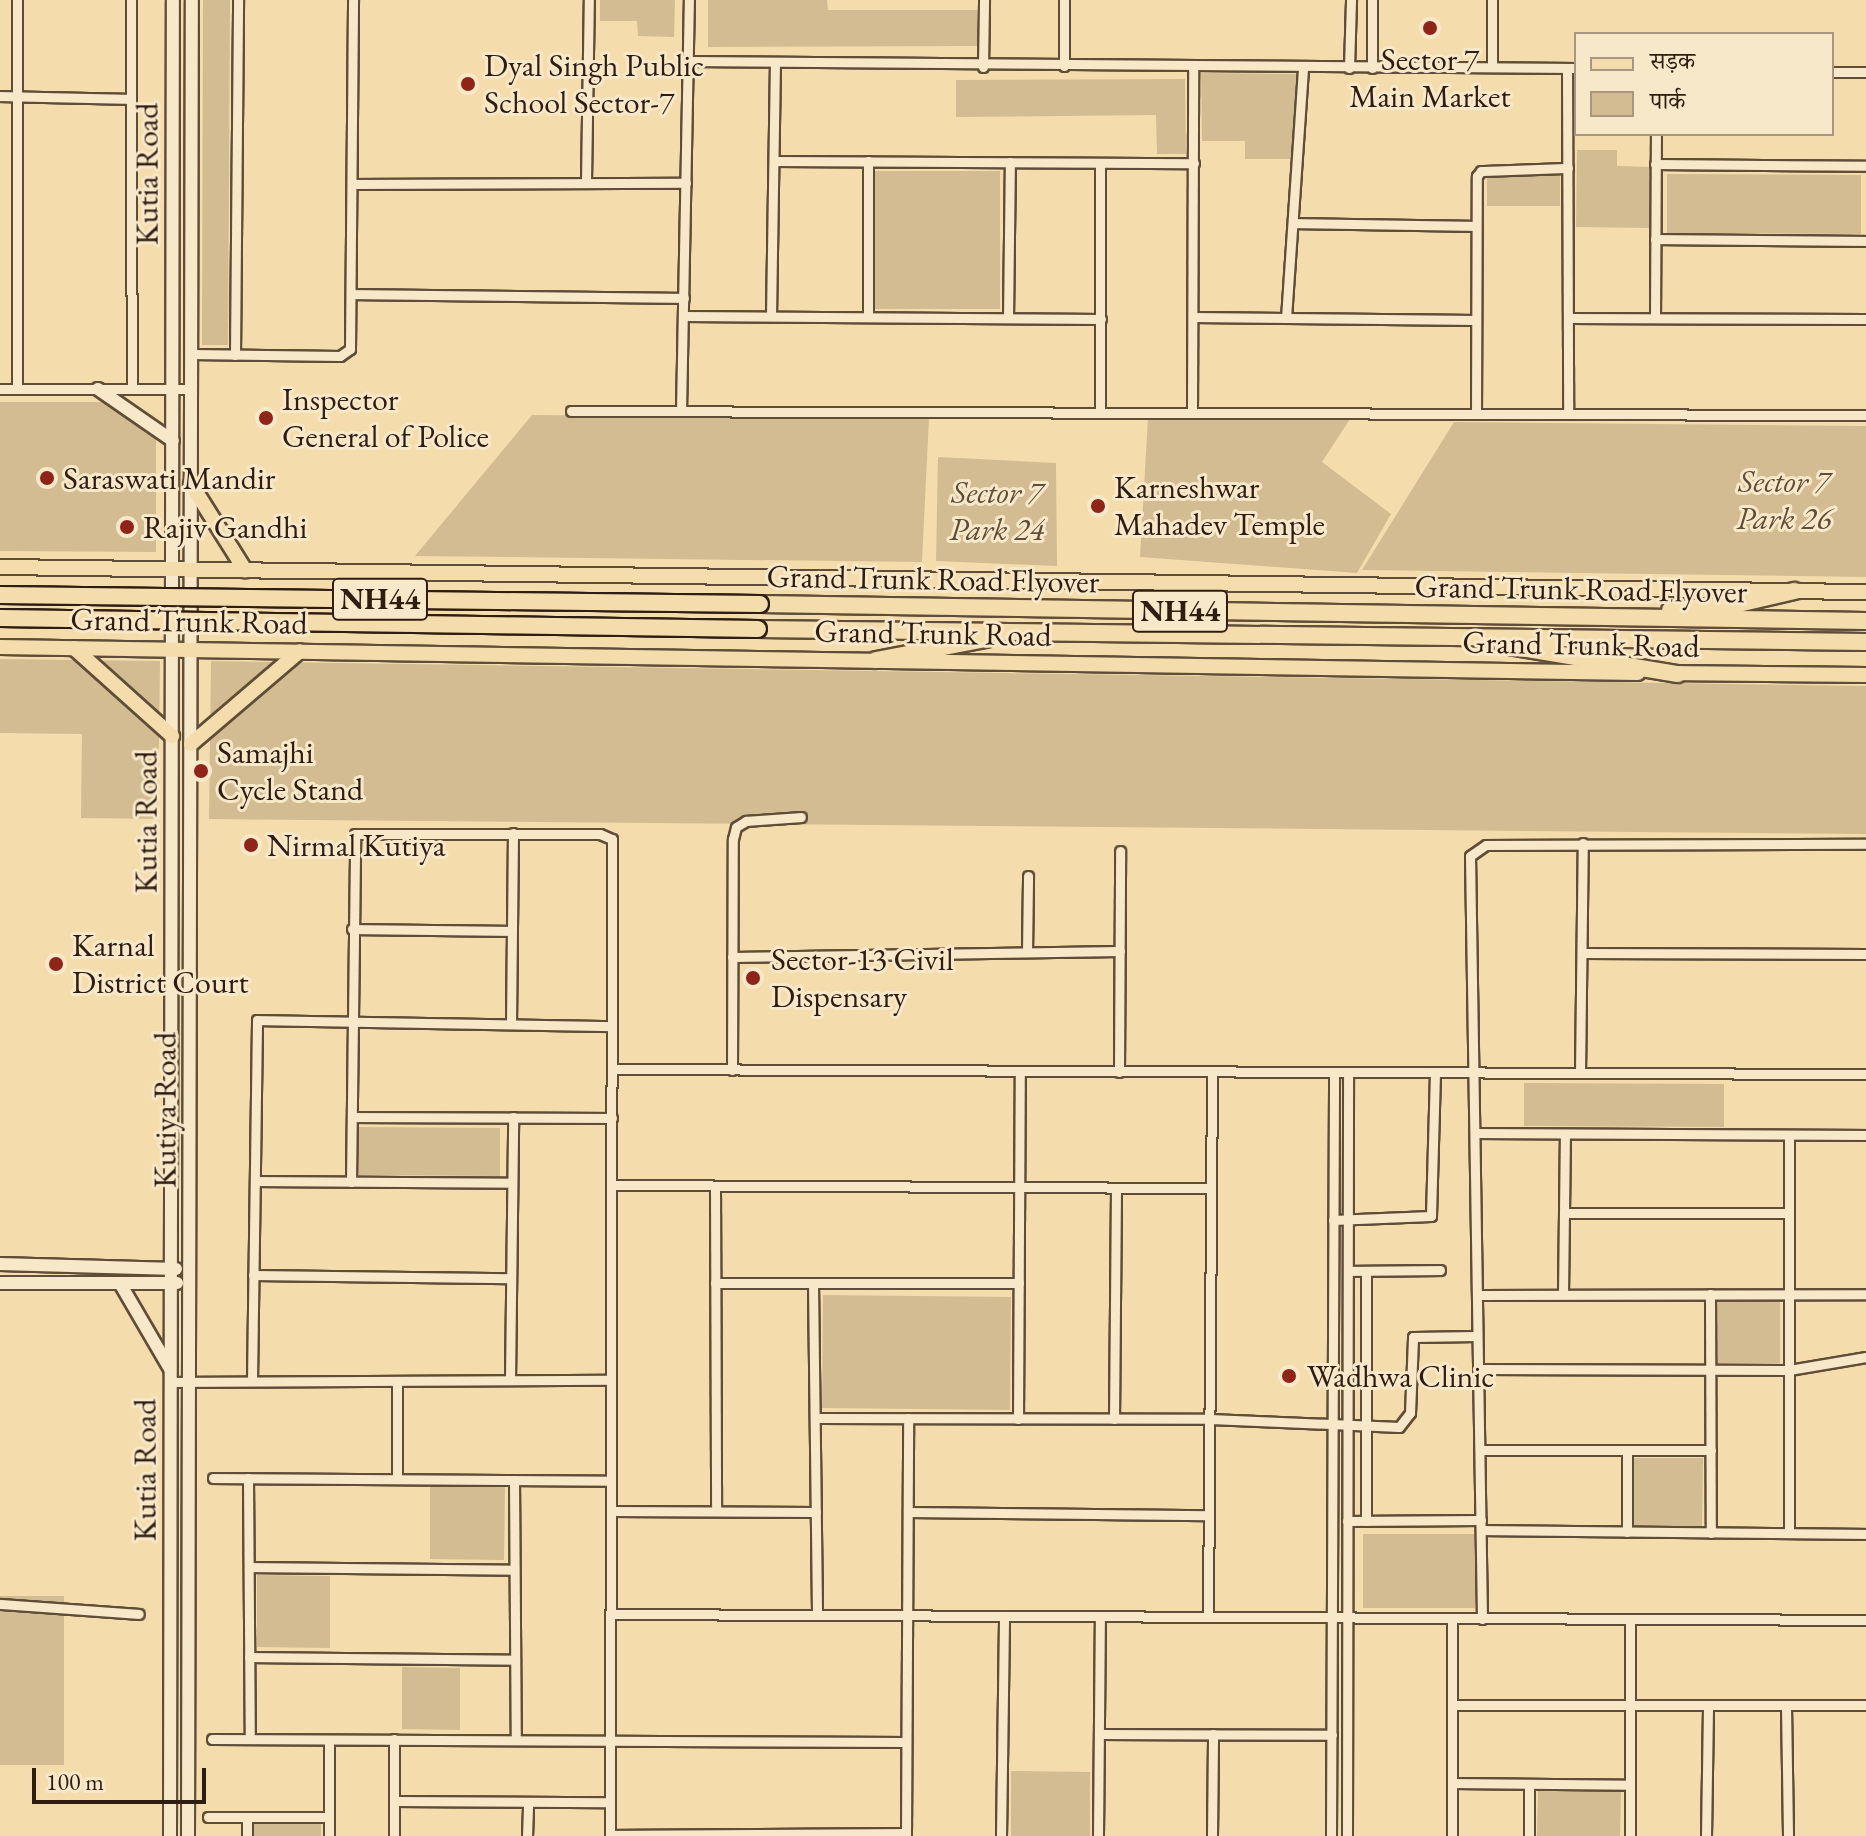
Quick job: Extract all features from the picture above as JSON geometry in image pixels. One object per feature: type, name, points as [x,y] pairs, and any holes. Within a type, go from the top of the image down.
[{"type":"highway","points":[[1600,618],[1734,605],[1794,591]]},
{"type":"highway","name":"Grand Trunk Road Flyover","points":[[0,595],[1866,621]]},
{"type":"highway","name":"Grand Trunk Road Flyover","points":[[0,618],[1023,632]]},
{"type":"highway","points":[[876,660],[1023,632]]},
{"type":"highway","name":"Grand Trunk Road","points":[[1023,632],[1481,637]]},
{"type":"highway","points":[[1481,637],[1508,647],[1678,674]]},
{"type":"highway","name":"Grand Trunk Road Flyover","points":[[1481,637],[1866,642]]},
{"type":"main road","points":[[191,491],[245,570]]},
{"type":"main road","name":"Grand Trunk Road","points":[[0,567],[1866,592]]},
{"type":"main road","name":"Grand Trunk Road","points":[[0,647],[1866,675]]},
{"type":"main road","points":[[74,648],[172,736]]},
{"type":"main road","points":[[191,744],[300,651]]},
{"type":"street","points":[[17,0],[17,389]]},
{"type":"street","points":[[131,0],[132,388]]},
{"type":"street","name":"Kutia Road","points":[[170,1836],[173,0]]},
{"type":"street","name":"Kutiya Road","points":[[188,1836],[192,0]]},
{"type":"street","points":[[235,355],[238,0]]},
{"type":"street","points":[[191,354],[347,354],[353,184],[353,0]]},
{"type":"street","points":[[586,181],[589,0]]},
{"type":"street","points":[[681,411],[689,0]]},
{"type":"street","points":[[983,67],[984,0]]},
{"type":"street","points":[[1064,0],[1064,66]]},
{"type":"street","points":[[1349,68],[1351,0]]},
{"type":"street","points":[[1372,0],[1372,68]]},
{"type":"street","points":[[1492,0],[1492,67]]},
{"type":"street","points":[[689,61],[983,67],[1571,68],[1568,413]]},
{"type":"street","points":[[771,316],[775,65]]},
{"type":"street","points":[[1192,411],[1193,67]]},
{"type":"street","points":[[1286,318],[1303,69]]},
{"type":"street","points":[[1834,72],[1866,72]]},
{"type":"street","points":[[0,96],[130,99]]},
{"type":"street","points":[[1655,318],[1656,136]]},
{"type":"street","points":[[774,161],[1194,163]]},
{"type":"street","points":[[868,161],[868,317]]},
{"type":"street","points":[[1008,318],[1010,162]]},
{"type":"street","points":[[1100,163],[1100,411]]},
{"type":"street","points":[[1655,164],[1866,166]]},
{"type":"street","points":[[1476,413],[1478,173],[1568,168]]},
{"type":"street","points":[[353,184],[686,183]]},
{"type":"street","points":[[1293,223],[1476,226]]},
{"type":"street","points":[[1655,239],[1866,241]]},
{"type":"street","points":[[351,294],[684,298]]},
{"type":"street","points":[[684,316],[1101,319]]},
{"type":"street","points":[[1193,317],[1476,320]]},
{"type":"street","points":[[1569,318],[1866,319]]},
{"type":"street","points":[[0,389],[191,389]]},
{"type":"street","points":[[98,389],[173,441]]},
{"type":"street","points":[[571,411],[1866,415]]},
{"type":"street","points":[[173,498],[191,491]]},
{"type":"street","points":[[172,698],[191,698]]},
{"type":"street","points":[[732,1070],[736,827],[746,821],[801,817]]},
{"type":"street","points":[[172,825],[191,826]]},
{"type":"street","points":[[511,1024],[513,833]]},
{"type":"street","points":[[351,1182],[355,834],[600,834],[612,839],[610,1836],[906,1834],[908,1418]]},
{"type":"street","points":[[1580,1073],[1583,843]]},
{"type":"street","points":[[1482,1619],[1477,1336],[1478,1133],[1470,856],[1486,845],[1866,844]]},
{"type":"street","points":[[1119,1072],[1120,851]]},
{"type":"street","points":[[1027,952],[1028,876]]},
{"type":"street","points":[[352,929],[512,931]]},
{"type":"street","points":[[732,957],[1120,951]]},
{"type":"street","points":[[1582,953],[1866,954]]},
{"type":"street","points":[[252,1381],[257,1020],[612,1026]]},
{"type":"street","points":[[612,1069],[1866,1074]]},
{"type":"street","points":[[1018,1419],[1020,1071]]},
{"type":"street","points":[[1208,1617],[1212,1072]]},
{"type":"street","points":[[1331,1836],[1330,1425],[1334,1073]]},
{"type":"street","points":[[1347,1836],[1348,1073]]},
{"type":"street","points":[[1333,1220],[1431,1216],[1435,1073]]},
{"type":"street","points":[[352,1117],[612,1118]]},
{"type":"street","points":[[510,1380],[513,1117]]},
{"type":"street","points":[[1478,1133],[1866,1135]]},
{"type":"street","points":[[1563,1294],[1565,1134]]},
{"type":"street","points":[[1789,1135],[1789,1533]]},
{"type":"street","points":[[255,1181],[512,1183]]},
{"type":"street","points":[[612,1185],[1211,1188]]},
{"type":"street","points":[[715,1186],[716,1511]]},
{"type":"street","points":[[1114,1419],[1116,1188]]},
{"type":"street","points":[[1564,1213],[1789,1213]]},
{"type":"street","points":[[0,1264],[171,1267],[190,1276]]},
{"type":"street","points":[[25,1265],[25,1284]]},
{"type":"street","points":[[1348,1271],[1440,1270]]},
{"type":"street","points":[[1366,1271],[1366,1521]]},
{"type":"street","points":[[253,1275],[511,1278]]},
{"type":"street","points":[[0,1283],[171,1286],[190,1276]]},
{"type":"street","points":[[715,1283],[1019,1283]]},
{"type":"street","points":[[813,1283],[817,1615]]},
{"type":"street","points":[[121,1285],[171,1376],[190,1381],[611,1380]]},
{"type":"street","points":[[1710,1294],[1711,1533]]},
{"type":"street","points":[[1479,1295],[1866,1294]]},
{"type":"street","points":[[815,1418],[1210,1419],[1364,1428],[1405,1422],[1413,1337],[1477,1336]]},
{"type":"street","points":[[1479,1369],[1789,1370],[1866,1357]]},
{"type":"street","points":[[397,1381],[397,1479]]},
{"type":"street","points":[[1480,1450],[1711,1450]]},
{"type":"street","points":[[1627,1450],[1627,1532]]},
{"type":"street","points":[[213,1478],[611,1481]]},
{"type":"street","points":[[248,1478],[250,1739]]},
{"type":"street","points":[[514,1480],[516,1739]]},
{"type":"street","points":[[611,1511],[816,1512]]},
{"type":"street","points":[[908,1512],[1209,1515]]},
{"type":"street","points":[[1347,1521],[1627,1532],[1866,1534]]},
{"type":"street","points":[[249,1567],[514,1570]]},
{"type":"street","points":[[0,1604],[139,1614]]},
{"type":"street","points":[[610,1614],[1866,1620]]},
{"type":"street","points":[[1001,1836],[1004,1616]]},
{"type":"street","points":[[1098,1836],[1100,1617]]},
{"type":"street","points":[[1452,1619],[1452,1836]]},
{"type":"street","points":[[1630,1619],[1630,1836]]},
{"type":"street","points":[[249,1657],[515,1660]]},
{"type":"street","points":[[1452,1705],[1866,1705]]},
{"type":"street","points":[[1706,1836],[1708,1705]]},
{"type":"street","points":[[1786,1706],[1788,1836]]},
{"type":"street","points":[[1099,1734],[1332,1735]]},
{"type":"street","points":[[1212,1836],[1213,1734]]},
{"type":"street","points":[[212,1739],[906,1742]]},
{"type":"street","points":[[394,1739],[394,1836]]},
{"type":"street","points":[[329,1740],[329,1836]]},
{"type":"street","points":[[1452,1783],[1630,1785]]},
{"type":"street","points":[[1529,1784],[1529,1836]]},
{"type":"street","points":[[394,1801],[610,1802]]},
{"type":"street","points":[[527,1836],[528,1802]]},
{"type":"street","points":[[208,1817],[329,1817]]},
{"type":"street","points":[[247,1817],[247,1836]]},
{"type":"green space","points":[[203,0],[230,0],[228,345],[202,345]]},
{"type":"green space","points":[[600,0],[675,0],[674,37],[638,36],[637,21],[600,21]]},
{"type":"green space","points":[[708,0],[827,0],[828,10],[977,10],[978,46],[708,47]]},
{"type":"green space","points":[[1201,73],[1298,74],[1291,159],[1245,159],[1245,141],[1202,141]]},
{"type":"green space","points":[[1185,79],[1186,154],[1157,154],[1156,115],[956,117],[956,80]]},
{"type":"green space","points":[[1577,150],[1617,150],[1617,166],[1651,167],[1650,228],[1576,227]]},
{"type":"green space","points":[[875,171],[1000,171],[1000,309],[875,309]]},
{"type":"green space","points":[[1487,171],[1560,171],[1560,206],[1487,206]]},
{"type":"green space","points":[[1667,174],[1861,175],[1861,234],[1667,233]]},
{"type":"green space","points":[[0,402],[109,402],[156,435],[156,552],[0,551]]},
{"type":"green space","points":[[532,415],[929,418],[922,562],[415,556]]},
{"type":"green space","points":[[1352,416],[1322,462],[1391,514],[1357,573],[1140,557],[1148,418]]},
{"type":"green space","name":"Sector 7 Park 26","points":[[1454,422],[1866,426],[1866,577],[1362,570]]},
{"type":"green space","name":"Sector 7 Park 24","points":[[938,457],[1056,463],[1057,566],[936,561]]},
{"type":"green space","points":[[0,659],[160,661],[158,819],[81,818],[82,734],[0,733]]},
{"type":"green space","points":[[211,661],[1866,686],[1866,834],[209,819]]},
{"type":"green space","points":[[1524,1083],[1724,1084],[1724,1127],[1524,1126]]},
{"type":"green space","points":[[358,1127],[500,1128],[500,1176],[358,1175]]},
{"type":"green space","points":[[823,1295],[1011,1297],[1010,1410],[822,1408]]},
{"type":"green space","points":[[1716,1302],[1780,1302],[1780,1363],[1717,1363]]},
{"type":"green space","points":[[1633,1458],[1703,1458],[1702,1527],[1632,1526]]},
{"type":"green space","points":[[430,1486],[505,1486],[504,1560],[430,1559]]},
{"type":"green space","points":[[1363,1534],[1475,1534],[1475,1608],[1363,1608]]},
{"type":"green space","points":[[257,1575],[330,1576],[330,1648],[257,1647]]},
{"type":"green space","points":[[0,1596],[64,1596],[64,1765],[0,1765]]},
{"type":"green space","points":[[402,1667],[460,1668],[460,1730],[402,1729]]},
{"type":"green space","points":[[1011,1771],[1090,1772],[1090,1836],[1011,1836]]},
{"type":"green space","points":[[1538,1791],[1621,1792],[1620,1836],[1537,1836]]},
{"type":"green space","points":[[254,1823],[321,1824],[321,1836],[254,1836]]},
{"type":"place","name":"Sector 7 Main Market","points":[[1430,28]]},
{"type":"place","name":"Dyal Singh Public School Sector-7","points":[[468,84]]},
{"type":"place","name":"Inspector General of Police","points":[[266,418]]},
{"type":"place","name":"Saraswati Mandir","points":[[47,478]]},
{"type":"place","name":"Karneshwar Mahadev Temple","points":[[1098,506]]},
{"type":"place","name":"Rajiv Gandhi","points":[[127,527]]},
{"type":"place","name":"Samajhi Cycle Stand","points":[[201,771]]},
{"type":"place","name":"Nirmal Kutiya","points":[[251,845]]},
{"type":"place","name":"Karnal District Court","points":[[56,964]]},
{"type":"place","name":"Sector-13 Civil Dispensary","points":[[753,978]]},
{"type":"place","name":"Wadhwa Clinic","points":[[1289,1376]]}]
